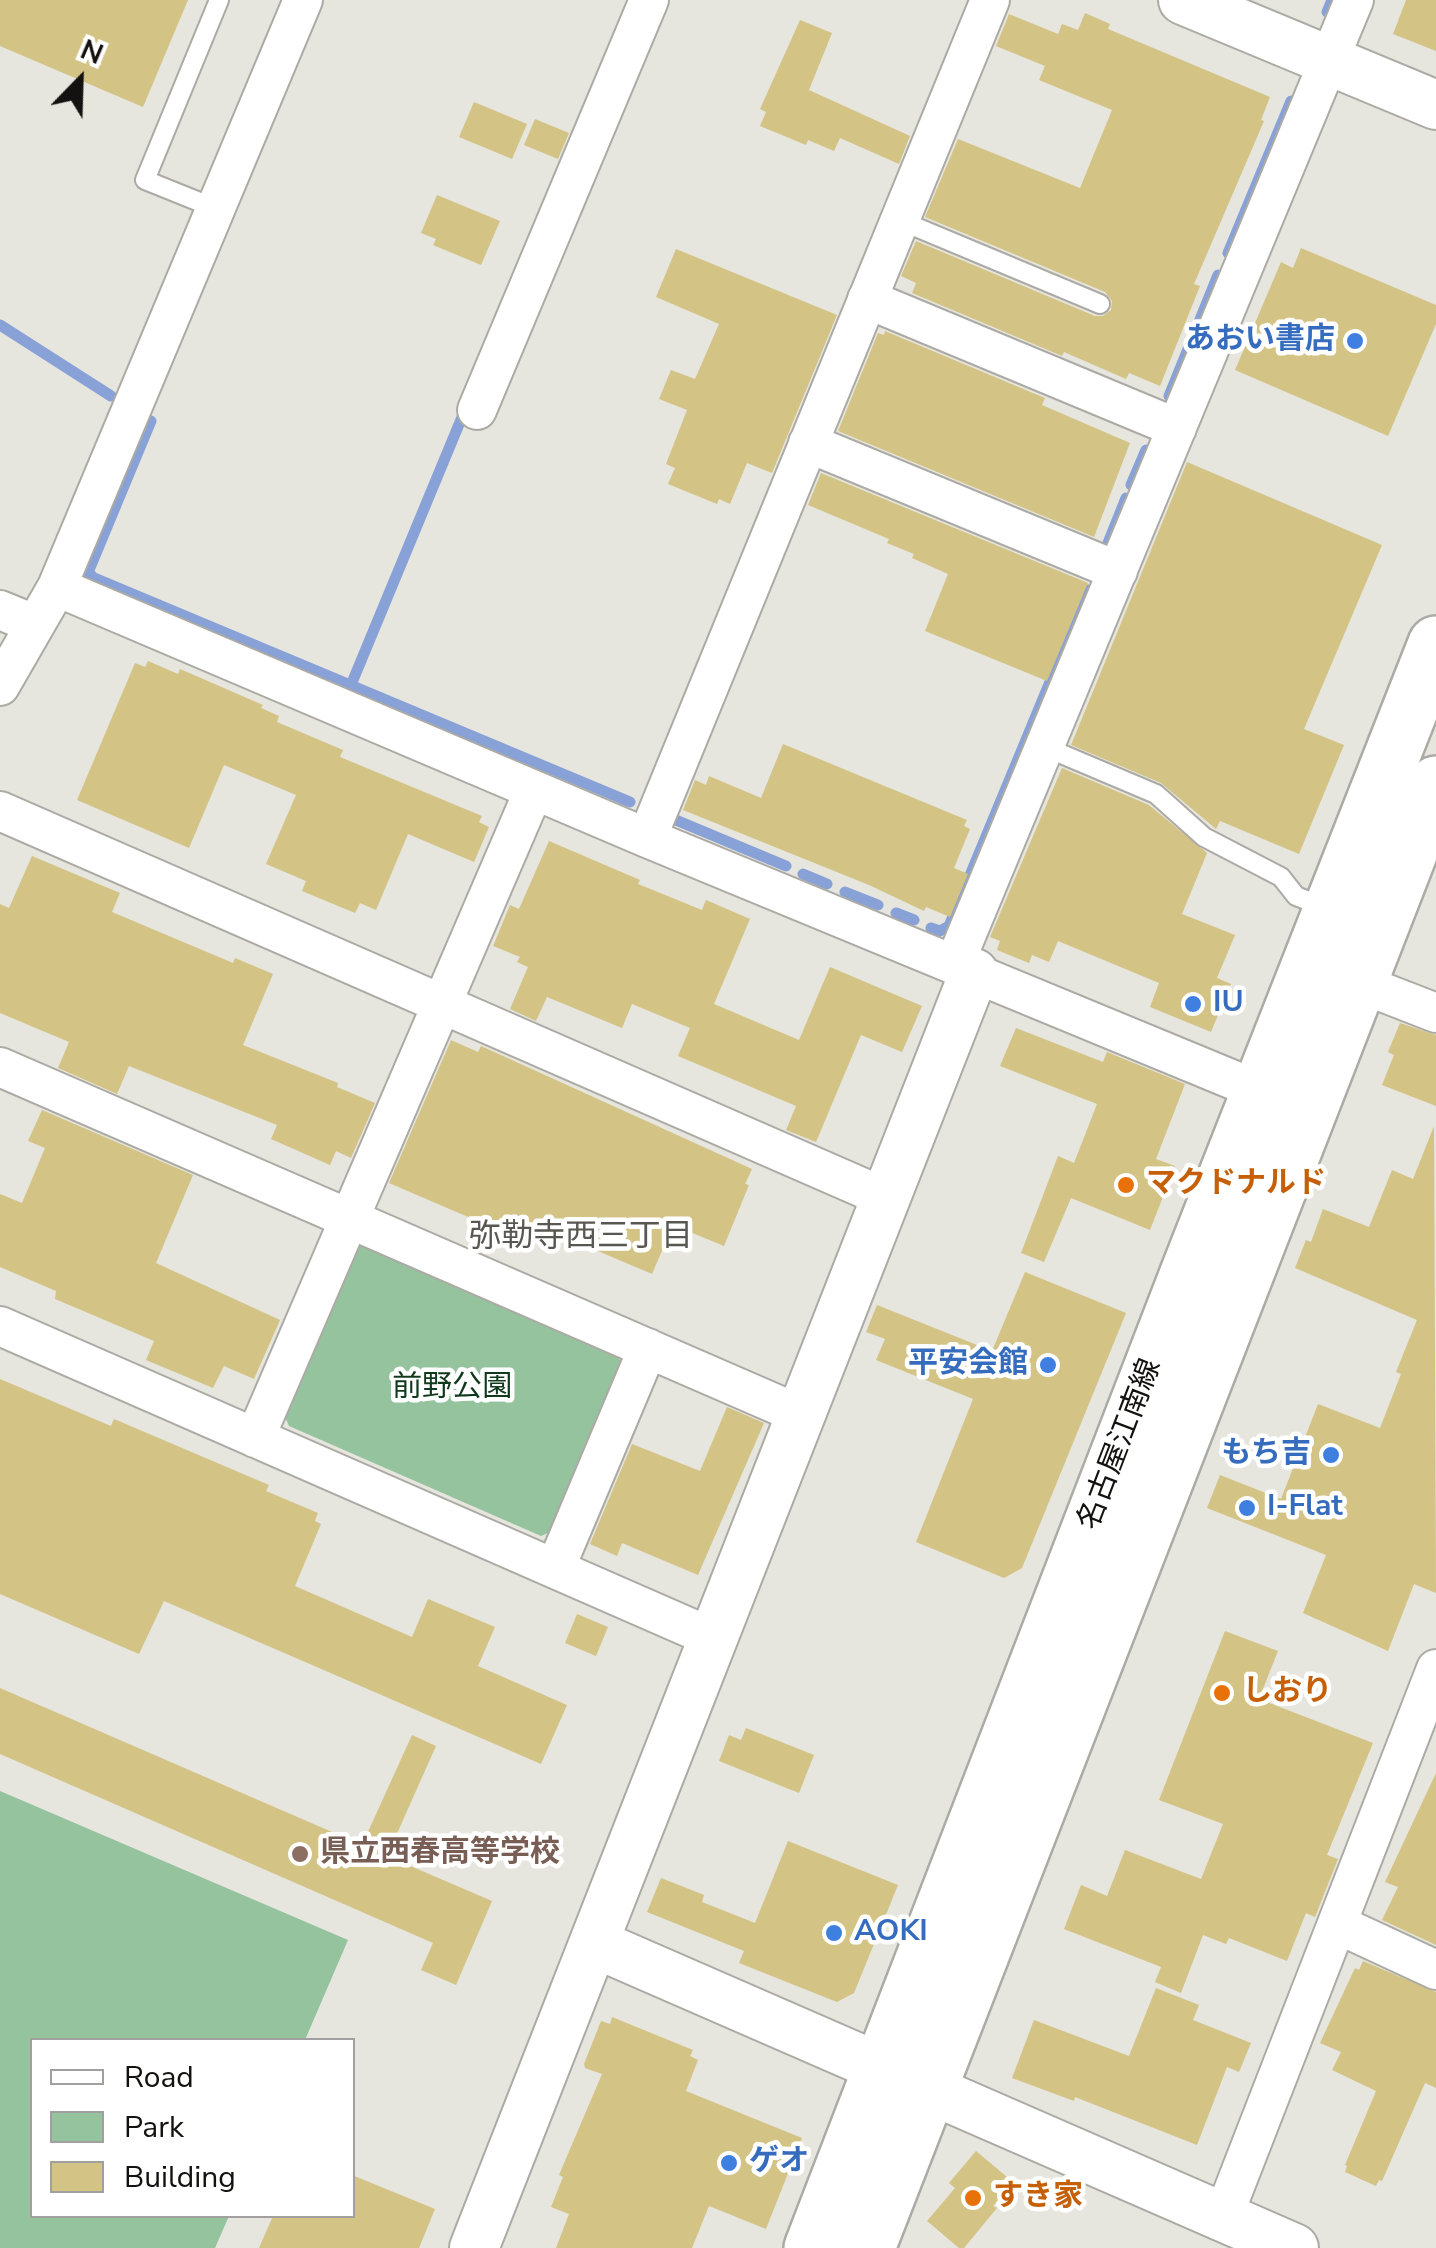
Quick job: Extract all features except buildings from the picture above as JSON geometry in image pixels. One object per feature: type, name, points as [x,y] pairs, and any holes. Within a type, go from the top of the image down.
[{"type":"main road","name":"名古屋江南線","points":[[812,2248],[1436,644]]},
{"type":"main road","name":"名古屋江南線","points":[[868,2248],[1436,784]]},
{"type":"street","points":[[0,686],[17,617],[57,587],[303,0]]},
{"type":"street","points":[[477,410],[650,0]]},
{"type":"street","points":[[646,838],[990,0]]},
{"type":"street","points":[[1183,0],[1436,105]]},
{"type":"street","points":[[474,2248],[886,1198],[1045,747],[1354,0]]},
{"type":"street","points":[[867,299],[1177,428]]},
{"type":"street","points":[[808,443],[1118,571]]},
{"type":"street","points":[[57,587],[646,838],[1260,1091]]},
{"type":"street","points":[[255,1438],[534,790]]},
{"type":"street","points":[[0,811],[886,1198]]},
{"type":"street","points":[[1358,982],[1436,1013]]},
{"type":"street","points":[[0,1067],[801,1415]]},
{"type":"street","points":[[0,1326],[713,1638]]},
{"type":"street","points":[[555,1570],[648,1348]]},
{"type":"street","points":[[1217,2232],[1436,1669]]},
{"type":"street","points":[[1337,1924],[1436,1970]]},
{"type":"street","points":[[594,1943],[931,2089],[1217,2232],[1294,2248]]},
{"type":"lane","points":[[217,209],[145,180],[219,0]]},
{"type":"lane","points":[[899,220],[1100,304]]},
{"type":"lane","points":[[1045,747],[1156,794],[1204,836],[1281,877],[1296,896],[1331,910]]},
{"type":"green space","name":"前野公園","points":[[367,1244],[616,1351],[624,1370],[557,1529],[541,1536],[289,1426],[283,1412],[352,1248]]},
{"type":"green space","points":[[0,1791],[348,1940],[306,2038],[30,2038],[30,2218],[228,2218],[215,2248],[0,2248]]},
{"type":"waterway","points":[[1327,12],[1332,0]]},
{"type":"waterway","points":[[1228,253],[1291,101]]},
{"type":"waterway","points":[[1169,396],[1218,275]]},
{"type":"waterway","points":[[0,325],[111,396]]},
{"type":"waterway","points":[[351,685],[467,405]]},
{"type":"waterway","points":[[92,576],[87,575],[151,421]]},
{"type":"waterway","points":[[1131,485],[1146,450]]},
{"type":"waterway","points":[[1104,553],[1126,498]]},
{"type":"waterway","points":[[88,583],[92,577],[630,802]]},
{"type":"waterway","points":[[931,928],[940,931],[949,926],[1088,590]]},
{"type":"waterway","points":[[671,818],[786,866]]},
{"type":"waterway","points":[[803,874],[827,884]]},
{"type":"waterway","points":[[845,892],[878,905]]},
{"type":"waterway","points":[[896,913],[914,920]]},
{"type":"place","name":"あおい書店","points":[[1355,341]]},
{"type":"place","name":"IU","points":[[1193,1004]]},
{"type":"place","name":"マクドナルド","points":[[1126,1185]]},
{"type":"place","name":"平安会館","points":[[1048,1365]]},
{"type":"place","name":"もち吉","points":[[1331,1455]]},
{"type":"place","name":"I-Flat","points":[[1247,1508]]},
{"type":"place","name":"しおり","points":[[1222,1693]]},
{"type":"place","name":"県立西春高等学校","points":[[300,1854]]},
{"type":"place","name":"AOKI","points":[[834,1933]]},
{"type":"place","name":"ゲオ","points":[[729,2163]]},
{"type":"place","name":"すき家","points":[[973,2198]]},
{"type":"district","name":"弥勒寺西三丁目","points":[[581,1238]]}]
